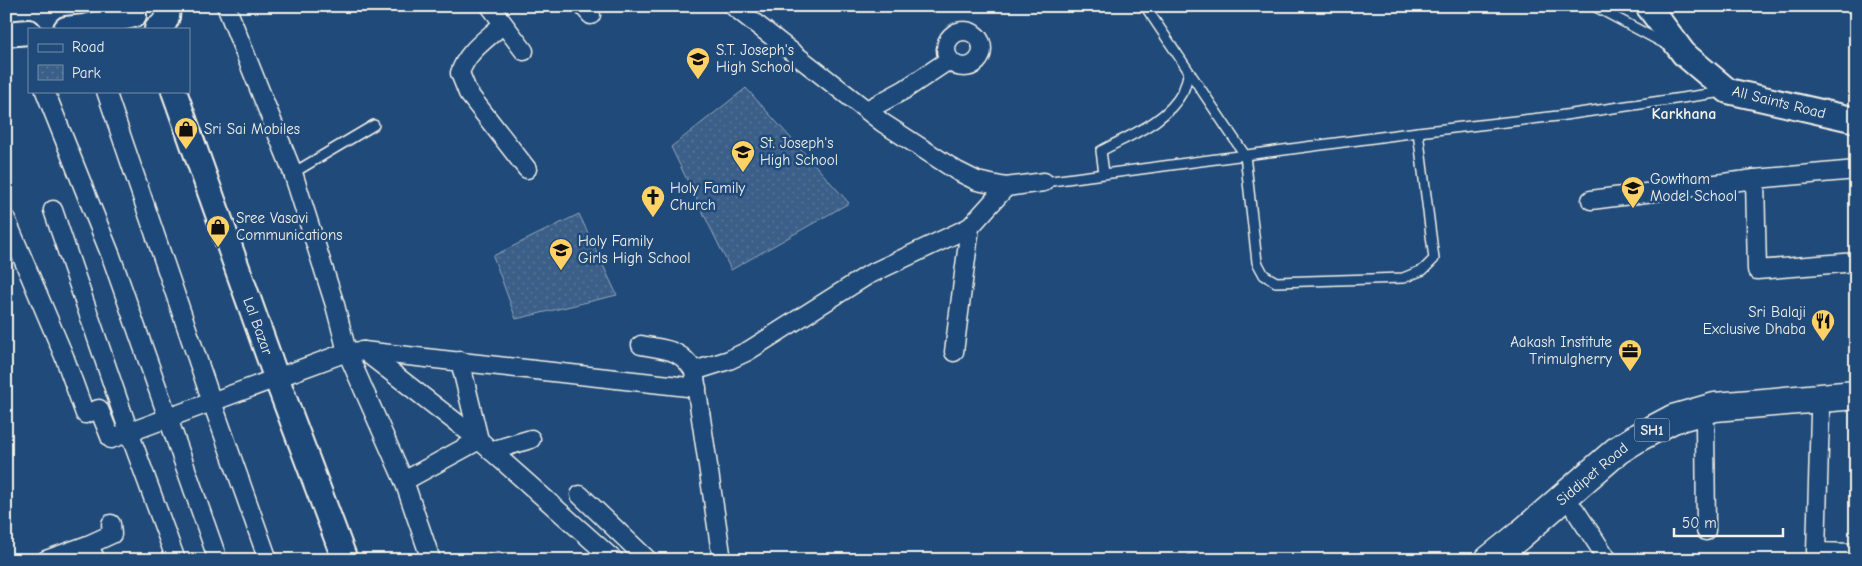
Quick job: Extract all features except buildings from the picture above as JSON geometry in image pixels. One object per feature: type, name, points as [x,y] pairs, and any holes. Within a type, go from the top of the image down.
[{"type":"main road","points":[[158,28],[167,19],[167,6]]},
{"type":"main road","name":"All Saints Road","points":[[1648,6],[1684,54],[1728,91],[1856,120]]},
{"type":"main road","points":[[78,28],[138,17]]},
{"type":"main road","points":[[6,34],[28,32]]},
{"type":"main road","name":"Lal Bazar","points":[[174,92],[276,377],[345,560]]},
{"type":"main road","name":"Siddipet Road","points":[[1489,560],[1520,536],[1618,450],[1673,419],[1715,407],[1856,394]]},
{"type":"main road","name":"Siddipet Road","points":[[1518,560],[1615,474],[1640,456],[1686,431],[1705,424],[1856,411]]},
{"type":"street","points":[[226,6],[293,173],[335,305],[355,351],[431,560]]},
{"type":"street","points":[[490,6],[524,51]]},
{"type":"street","points":[[733,6],[883,123],[957,171],[977,181],[1006,188],[1044,182]]},
{"type":"street","points":[[503,24],[472,52],[463,63],[460,73],[468,93],[526,169]]},
{"type":"street","points":[[867,110],[904,90],[949,60]]},
{"type":"street","points":[[45,92],[111,256],[218,560]]},
{"type":"street","points":[[106,92],[268,560]]},
{"type":"street","points":[[1591,200],[1756,179],[1856,170]]},
{"type":"street","points":[[1756,179],[1757,270],[1856,262]]},
{"type":"street","points":[[6,219],[64,356],[85,414],[99,409],[111,439],[276,377],[355,351],[696,379],[748,351],[868,275],[970,227],[1006,188]]},
{"type":"street","points":[[53,210],[129,432],[176,560]]},
{"type":"street","points":[[954,352],[970,227]]},
{"type":"street","points":[[642,345],[679,354],[687,360],[696,379],[722,560]]},
{"type":"street","points":[[355,351],[485,446],[614,560]]},
{"type":"street","points":[[460,361],[485,446]]},
{"type":"street","points":[[1820,414],[1816,556],[1856,554]]},
{"type":"street","points":[[1705,424],[1706,531]]},
{"type":"street","points":[[404,482],[485,446],[531,439]]},
{"type":"street","points":[[580,495],[648,560]]},
{"type":"street","points":[[1575,510],[1608,560]]},
{"type":"street","points":[[46,560],[92,553],[112,534],[111,524]]},
{"type":"lane","points":[[1145,6],[1245,155],[1257,262],[1264,275],[1276,282],[1403,278],[1423,270],[1434,259],[1418,132]]},
{"type":"lane","points":[[1594,6],[1684,54]]},
{"type":"lane","points":[[1104,174],[1101,152],[1167,113],[1183,91],[1189,72]]},
{"type":"lane","points":[[1044,182],[1418,132],[1558,116],[1728,91]]},
{"type":"lane","points":[[293,173],[374,124]]},
{"type":"lane","points":[[484,560],[498,557]]},
{"type":"green space","points":[[746,88],[849,203],[731,270],[671,147]]},
{"type":"green space","points":[[579,214],[617,295],[516,319],[493,256]]},
{"type":"place","name":"S.T. Joseph's High School","points":[[698,80]]},
{"type":"place","name":"Sri Sai Mobiles","points":[[186,150]]},
{"type":"place","name":"St. Joseph's High School","points":[[743,173]]},
{"type":"place","name":"Gowtham Model School","points":[[1633,209]]},
{"type":"place","name":"Holy Family Church","points":[[653,218]]},
{"type":"place","name":"Sree Vasavi Communications","points":[[218,248]]},
{"type":"place","name":"Holy Family Girls High School","points":[[561,271]]},
{"type":"place","name":"Sri Balaji Exclusive Dhaba","points":[[1823,342]]},
{"type":"place","name":"Aakash Institute Trimulgherry","points":[[1630,372]]},
{"type":"district","name":"Karkhana","points":[[1684,113]]}]
